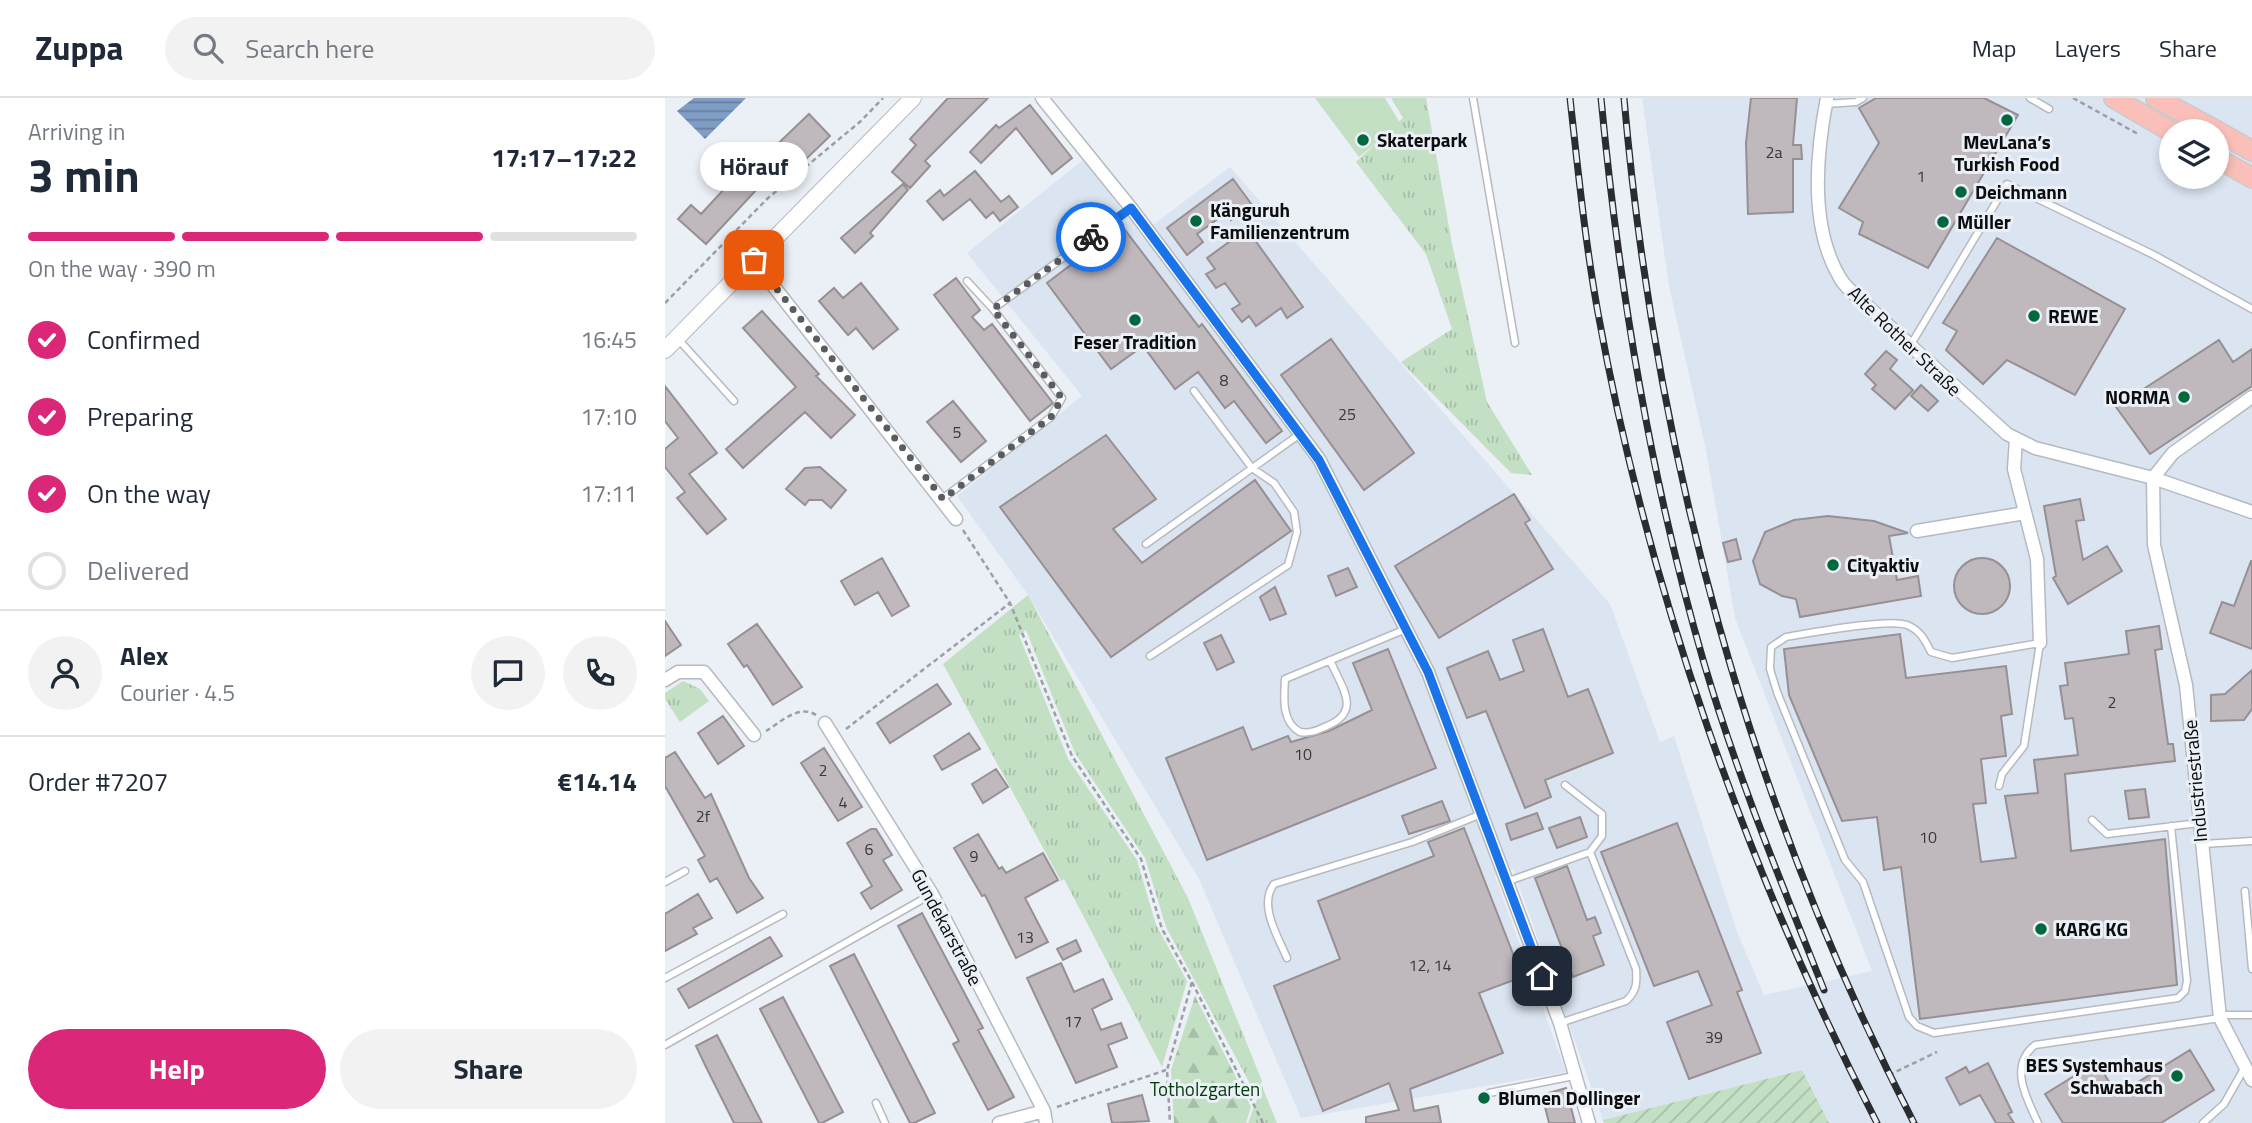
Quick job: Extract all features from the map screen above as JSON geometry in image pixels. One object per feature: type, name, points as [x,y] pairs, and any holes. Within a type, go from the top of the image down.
[{"type":"main road","points":[[2113,98],[2159,125]]},
{"type":"main road","points":[[2156,98],[2195,119]]},
{"type":"main road","points":[[2229,138],[2252,150]]},
{"type":"main road","points":[[2229,165],[2252,178]]},
{"type":"street","points":[[665,350],[913,98]]},
{"type":"street","points":[[1042,98],[1131,208],[1319,460],[1428,672],[1479,814],[1560,1023],[1589,1123]]},
{"type":"street","name":"Alte Rother Straße","points":[[1826,101],[1819,198],[1828,251],[1841,281],[1984,416],[2016,439],[2035,448],[2153,478],[2252,512]]},
{"type":"street","points":[[754,260],[956,519]]},
{"type":"street","points":[[2153,478],[2173,453],[2252,397]]},
{"type":"street","points":[[2016,439],[2014,469],[2038,559],[2040,643]]},
{"type":"street","name":"Industriestraße","points":[[2153,478],[2154,545],[2186,685],[2220,1017],[2252,1080]]},
{"type":"street","points":[[1917,531],[2025,513]]},
{"type":"street","points":[[665,680],[678,672],[704,672],[754,735]]},
{"type":"street","name":"Gundekarstraße","points":[[825,723],[836,736],[932,894],[1045,1117]]},
{"type":"street","points":[[999,1123],[1045,1117]]},
{"type":"lane","points":[[1473,98],[1515,343]]},
{"type":"lane","points":[[1826,101],[1856,102],[1863,98]]},
{"type":"lane","points":[[2030,98],[2049,109]]},
{"type":"lane","points":[[1910,347],[2007,184],[2154,255],[2252,309]]},
{"type":"lane","points":[[993,309],[1131,208]]},
{"type":"lane","points":[[943,499],[1051,417],[1062,398],[993,309],[967,281]]},
{"type":"lane","points":[[677,338],[734,401]]},
{"type":"lane","points":[[1150,656],[1288,565],[1297,532],[1294,512],[1273,483],[1252,468],[1194,391]]},
{"type":"lane","points":[[1146,544],[1300,434]]},
{"type":"lane","points":[[1999,786],[2002,774],[2024,746],[2040,643],[1952,658],[1931,653],[1916,629],[1898,622],[1786,637],[1771,647],[1770,669],[1777,692],[1845,860],[1863,881],[1909,1017],[1917,1026],[1934,1033],[2169,1002],[2178,998],[2185,991],[2186,981],[2171,826]]},
{"type":"lane","points":[[1330,660],[1347,701],[1346,714],[1340,720],[1311,732],[1300,732],[1288,720],[1283,703],[1285,679],[1330,660],[1406,629]]},
{"type":"lane","points":[[1506,882],[1590,852],[1602,836],[1602,814],[1565,785]]},
{"type":"lane","points":[[1287,958],[1267,904],[1268,892],[1274,884],[1412,842],[1479,814]]},
{"type":"lane","points":[[2092,820],[2107,834],[2199,823]]},
{"type":"lane","points":[[2201,844],[2252,841]]},
{"type":"lane","points":[[1560,1023],[1626,1001],[1634,993],[1637,984],[1636,969],[1590,852]]},
{"type":"lane","points":[[665,882],[685,871]]},
{"type":"lane","points":[[2245,891],[2252,969]]},
{"type":"lane","points":[[665,1045],[932,894]]},
{"type":"lane","points":[[665,978],[783,914]]},
{"type":"lane","points":[[2038,1123],[2021,1079],[2023,1060],[2035,1045],[2220,1017],[2252,1015]]},
{"type":"lane","points":[[2203,1123],[2224,1104],[2245,1067]]},
{"type":"lane","points":[[1489,1093],[1574,1076]]},
{"type":"lane","points":[[876,1103],[884,1123]]},
{"type":"path","points":[[665,303],[768,198],[861,121],[883,98]]},
{"type":"path","points":[[2073,98],[2139,135]]},
{"type":"path","points":[[956,519],[1010,603],[1072,756],[1141,859],[1162,929],[1192,982],[1263,1123]]},
{"type":"path","points":[[836,736],[1010,603]]},
{"type":"path","points":[[754,735],[760,735],[798,711],[809,711],[825,723]]},
{"type":"path","points":[[1170,1123],[1167,1070],[1192,982]]},
{"type":"path","points":[[1889,1075],[1937,1052]]},
{"type":"path","points":[[1045,1117],[1167,1070]]},
{"type":"shaded area","points":[[1642,98],[2252,98],[2252,1123],[1829,1123],[1802,1070],[1603,1120],[1513,869],[1495,876],[1566,1072],[1301,1118],[1199,879],[1028,595],[957,496],[1082,396],[967,253],[1083,160],[1141,234],[1230,167],[1610,604],[1660,742],[1674,736],[1737,932],[1764,995],[1872,971],[1735,618],[1706,450],[1669,286]]},
{"type":"green space","name":"Skaterpark","points":[[1315,98],[1385,98],[1400,123],[1359,157]]},
{"type":"green space","points":[[1391,98],[1426,98],[1452,244],[1487,402],[1532,475],[1511,473],[1401,362],[1452,329],[1426,254],[1356,162],[1403,118]]},
{"type":"green space","points":[[1028,595],[1188,898],[1262,1081],[1256,1095],[1166,927],[1145,858],[1075,753],[1026,630],[1019,635],[1068,759],[1137,860],[1156,925],[1187,981],[1162,1067],[1064,879],[1061,881],[943,664]]},
{"type":"green space","points":[[683,681],[700,689],[709,701],[680,722],[665,699],[665,693]]},
{"type":"green space","name":"Totholzgarten","points":[[1195,996],[1251,1107],[1246,1123],[1174,1123],[1171,1070]]},
{"type":"green space","points":[[1802,1070],[1829,1123],[1604,1123],[1603,1120]]},
{"type":"green space","points":[[1262,1086],[1277,1123],[1248,1123]]},
{"type":"water","points":[[694,98],[746,98],[705,139],[677,111]]},
{"type":"building","points":[[948,98],[988,98],[925,161],[930,166],[910,188],[892,172],[916,145],[910,139]]},
{"type":"building","points":[[1751,98],[1797,98],[1793,145],[1801,145],[1802,159],[1793,159],[1793,212],[1748,214],[1746,143]]},
{"type":"building","points":[[1876,98],[1984,98],[2018,115],[1928,268],[1859,234],[1863,222],[1839,208],[1879,143],[1859,108]]},
{"type":"building","points":[[1030,105],[1072,158],[1052,174],[1016,128],[981,163],[970,152],[996,125],[999,128]]},
{"type":"building","points":[[809,114],[830,136],[779,185],[770,175],[706,244],[678,219],[691,205],[701,214],[739,173],[743,177]]},
{"type":"building","points":[[975,171],[1001,202],[1009,196],[1018,207],[1000,221],[993,212],[986,218],[970,199],[943,220],[927,201],[940,190],[944,196]]},
{"type":"building","name":"Känguruh Familienzentrum","points":[[1233,179],[1252,205],[1231,220],[1226,213],[1197,234],[1203,242],[1187,255],[1167,228]]},
{"type":"building","points":[[903,184],[908,190],[870,233],[873,236],[855,253],[841,238]]},
{"type":"building","points":[[1122,226],[1199,327],[1202,324],[1282,431],[1266,443],[1234,401],[1225,408],[1198,372],[1175,389],[1143,346],[1111,369],[1047,283]]},
{"type":"building","points":[[1247,229],[1303,307],[1287,318],[1281,308],[1256,326],[1249,316],[1242,322],[1232,309],[1240,304],[1225,283],[1216,288],[1206,274],[1215,269],[1207,258]]},
{"type":"building","name":"REWE","points":[[1997,238],[2125,309],[2075,395],[2007,360],[1983,384],[1946,350],[1957,331],[1943,323]]},
{"type":"building","points":[[956,278],[980,310],[972,317],[984,330],[992,324],[1053,403],[1030,421],[934,295]]},
{"type":"building","points":[[861,283],[898,329],[873,349],[856,328],[848,335],[819,301],[834,288],[843,298]]},
{"type":"building","points":[[762,311],[819,374],[816,376],[855,415],[831,438],[805,412],[743,468],[726,449],[796,387],[743,328]]},
{"type":"building","points":[[1331,339],[1414,453],[1364,490],[1281,375]]},
{"type":"building","name":"NORMA","points":[[2219,340],[2233,362],[2252,349],[2252,386],[2150,454],[2116,407]]},
{"type":"building","points":[[1886,351],[1897,360],[1890,369],[1913,390],[1895,409],[1872,389],[1876,385],[1865,374]]},
{"type":"building","points":[[1921,385],[1938,401],[1928,411],[1911,396]]},
{"type":"building","points":[[665,386],[717,453],[689,474],[726,519],[707,534],[677,498],[685,492],[665,467],[665,449],[678,438],[665,421]]},
{"type":"building","points":[[953,401],[986,441],[961,462],[927,422]]},
{"type":"building","points":[[1106,435],[1156,499],[1113,529],[1142,563],[1255,480],[1291,531],[1111,657],[1000,507]]},
{"type":"building","points":[[820,467],[846,490],[831,508],[822,500],[809,500],[805,505],[786,489],[805,468]]},
{"type":"building","points":[[1514,494],[1530,520],[1525,523],[1553,569],[1439,638],[1395,566]]},
{"type":"building","points":[[2080,499],[2084,520],[2076,521],[2083,560],[2107,546],[2122,571],[2068,604],[2053,578],[2056,576],[2044,506]]},
{"type":"building","points":[[1828,516],[1874,521],[1908,533],[1889,536],[1897,580],[1918,576],[1921,596],[1800,617],[1796,599],[1782,596],[1760,584],[1753,561],[1765,532],[1794,520]]},
{"type":"building","points":[[1736,539],[1741,559],[1728,562],[1723,543]]},
{"type":"building","points":[[882,558],[909,606],[892,616],[878,592],[855,605],[841,581]]},
{"type":"building","points":[[1982,558],[1993,560],[2002,566],[2008,575],[2008,597],[2002,606],[1993,612],[1982,614],[1971,612],[1962,606],[1956,597],[1954,586],[1956,575],[1962,566],[1971,560]]},
{"type":"building","points":[[2251,561],[2252,649],[2210,633],[2222,602],[2234,606]]},
{"type":"building","points":[[1348,568],[1357,587],[1336,596],[1328,576]]},
{"type":"building","points":[[1275,587],[1286,614],[1270,620],[1260,597]]},
{"type":"building","points":[[665,621],[681,645],[665,656]]},
{"type":"building","points":[[757,624],[802,687],[773,705],[747,665],[744,667],[728,644]]},
{"type":"building","points":[[2159,626],[2162,649],[2155,650],[2168,744],[2173,744],[2175,761],[2065,774],[2071,851],[2165,839],[2177,985],[1920,1019],[1901,867],[1884,870],[1877,817],[1842,821],[1789,695],[1784,649],[1900,634],[1906,678],[2006,666],[2012,714],[2001,716],[2006,756],[1981,759],[1986,803],[1973,804],[1981,862],[2016,858],[2005,796],[2038,793],[2034,760],[2078,755],[2073,718],[2065,719],[2060,686],[2068,685],[2065,663],[2129,654],[2126,631]]},
{"type":"building","points":[[1543,629],[1568,697],[1588,689],[1613,753],[1545,780],[1551,797],[1525,808],[1486,711],[1467,718],[1447,668],[1488,651],[1500,680],[1524,671],[1513,640]]},
{"type":"building","points":[[1221,635],[1234,662],[1217,670],[1204,643]]},
{"type":"building","points":[[1388,649],[1436,768],[1207,860],[1166,758],[1243,727],[1252,750],[1288,736],[1291,742],[1329,731],[1372,710],[1353,663]]},
{"type":"building","points":[[2252,670],[2252,709],[2244,720],[2211,721],[2211,695],[2225,694]]},
{"type":"building","points":[[937,684],[951,704],[890,743],[877,723]]},
{"type":"building","points":[[723,716],[744,746],[718,764],[698,733]]},
{"type":"building","points":[[969,733],[980,749],[942,770],[934,756]]},
{"type":"building","points":[[824,748],[862,807],[838,821],[801,763]]},
{"type":"building","points":[[675,752],[705,798],[711,794],[749,878],[763,898],[737,913],[717,878],[710,882],[698,860],[705,856],[665,786],[665,758]]},
{"type":"building","points":[[996,769],[1008,787],[983,803],[972,784]]},
{"type":"building","points":[[2145,789],[2149,817],[2129,819],[2125,791]]},
{"type":"building","points":[[1442,801],[1450,821],[1409,834],[1402,816]]},
{"type":"building","points":[[1537,813],[1543,829],[1511,840],[1506,824]]},
{"type":"building","points":[[1580,817],[1587,837],[1557,848],[1549,828]]},
{"type":"building","points":[[1677,823],[1742,990],[1737,992],[1761,1053],[1689,1079],[1667,1022],[1712,1005],[1698,971],[1654,986],[1601,852]]},
{"type":"building","points":[[1464,828],[1522,977],[1479,993],[1503,1053],[1410,1089],[1414,1111],[1438,1106],[1441,1123],[1366,1123],[1366,1117],[1399,1110],[1389,1083],[1323,1111],[1274,986],[1340,959],[1318,901],[1434,856],[1428,842]]},
{"type":"building","points":[[871,829],[876,829],[892,855],[883,860],[902,890],[871,909],[861,893],[872,886],[847,843]]},
{"type":"building","points":[[978,834],[999,869],[1002,867],[1006,873],[1043,853],[1058,880],[1025,898],[1048,942],[1016,958],[985,895],[982,896],[954,848]]},
{"type":"building","points":[[1567,866],[1587,920],[1595,917],[1601,933],[1593,936],[1604,965],[1573,977],[1535,878]]},
{"type":"building","points":[[698,894],[712,918],[693,928],[697,934],[665,951],[665,914]]},
{"type":"building","points":[[922,913],[983,1028],[978,1030],[1014,1097],[988,1110],[953,1044],[959,1041],[898,926]]},
{"type":"building","points":[[770,937],[782,956],[689,1008],[678,989]]},
{"type":"building","points":[[1076,940],[1081,951],[1063,960],[1057,949]]},
{"type":"building","points":[[854,954],[935,1113],[914,1123],[910,1123],[830,966]]},
{"type":"building","points":[[1061,963],[1074,992],[1103,979],[1112,999],[1092,1009],[1101,1030],[1121,1023],[1127,1038],[1108,1045],[1117,1067],[1076,1083],[1027,978]]},
{"type":"building","points":[[783,997],[843,1112],[822,1123],[819,1123],[760,1009]]},
{"type":"building","points":[[717,1035],[762,1123],[734,1123],[696,1046]]},
{"type":"building","name":"BES Systemhaus Schwabach","points":[[2190,1050],[2214,1090],[2161,1123],[2063,1123],[2045,1094],[2097,1062],[2117,1095]]},
{"type":"building","points":[[1988,1063],[2012,1112],[2008,1114],[2014,1123],[1996,1123],[1980,1095],[1960,1105],[1946,1078],[1966,1067],[1969,1073]]},
{"type":"building","points":[[1566,1088],[1575,1123],[1549,1123],[1542,1095]]},
{"type":"building","points":[[1142,1095],[1149,1121],[1112,1123],[1108,1104]]},
{"type":"railway","points":[[1570,98],[1598,313],[1619,417],[1674,625],[1745,830],[1830,1028],[1877,1123]]},
{"type":"railway","points":[[1601,98],[1617,241],[1639,383],[1652,453],[1685,593],[1731,746],[1760,828],[1824,990]]},
{"type":"railway","points":[[1624,98],[1639,231],[1659,364],[1686,495],[1719,625],[1758,753],[1803,878],[1855,1002],[1914,1123]]},
{"type":"way so far","points":[[754,260],[943,499],[1051,417],[1062,398],[993,309],[1091,237]]},
{"type":"place","name":"MevLana’s Turkish Food","points":[[2007,120]]},
{"type":"place","name":"Skaterpark","points":[[1363,140]]},
{"type":"place","name":"Deichmann","points":[[1961,192]]},
{"type":"place","name":"Känguruh Familienzentrum","points":[[1196,221]]},
{"type":"place","name":"Müller","points":[[1943,222]]},
{"type":"place","name":"Hörauf","points":[[754,260]]},
{"type":"place","name":"REWE","points":[[2034,316]]},
{"type":"place","name":"Feser Tradition","points":[[1135,320]]},
{"type":"place","name":"NORMA","points":[[2184,397]]},
{"type":"place","name":"Cityaktiv","points":[[1833,565]]},
{"type":"place","name":"KARG KG","points":[[2041,929]]},
{"type":"place","name":"BES Systemhaus Schwabach","points":[[2177,1076]]},
{"type":"place","name":"Blumen Dollinger","points":[[1484,1098]]},
{"type":"route","points":[[1091,237],[1131,208],[1319,460],[1428,672],[1479,814],[1542,976]]}]
